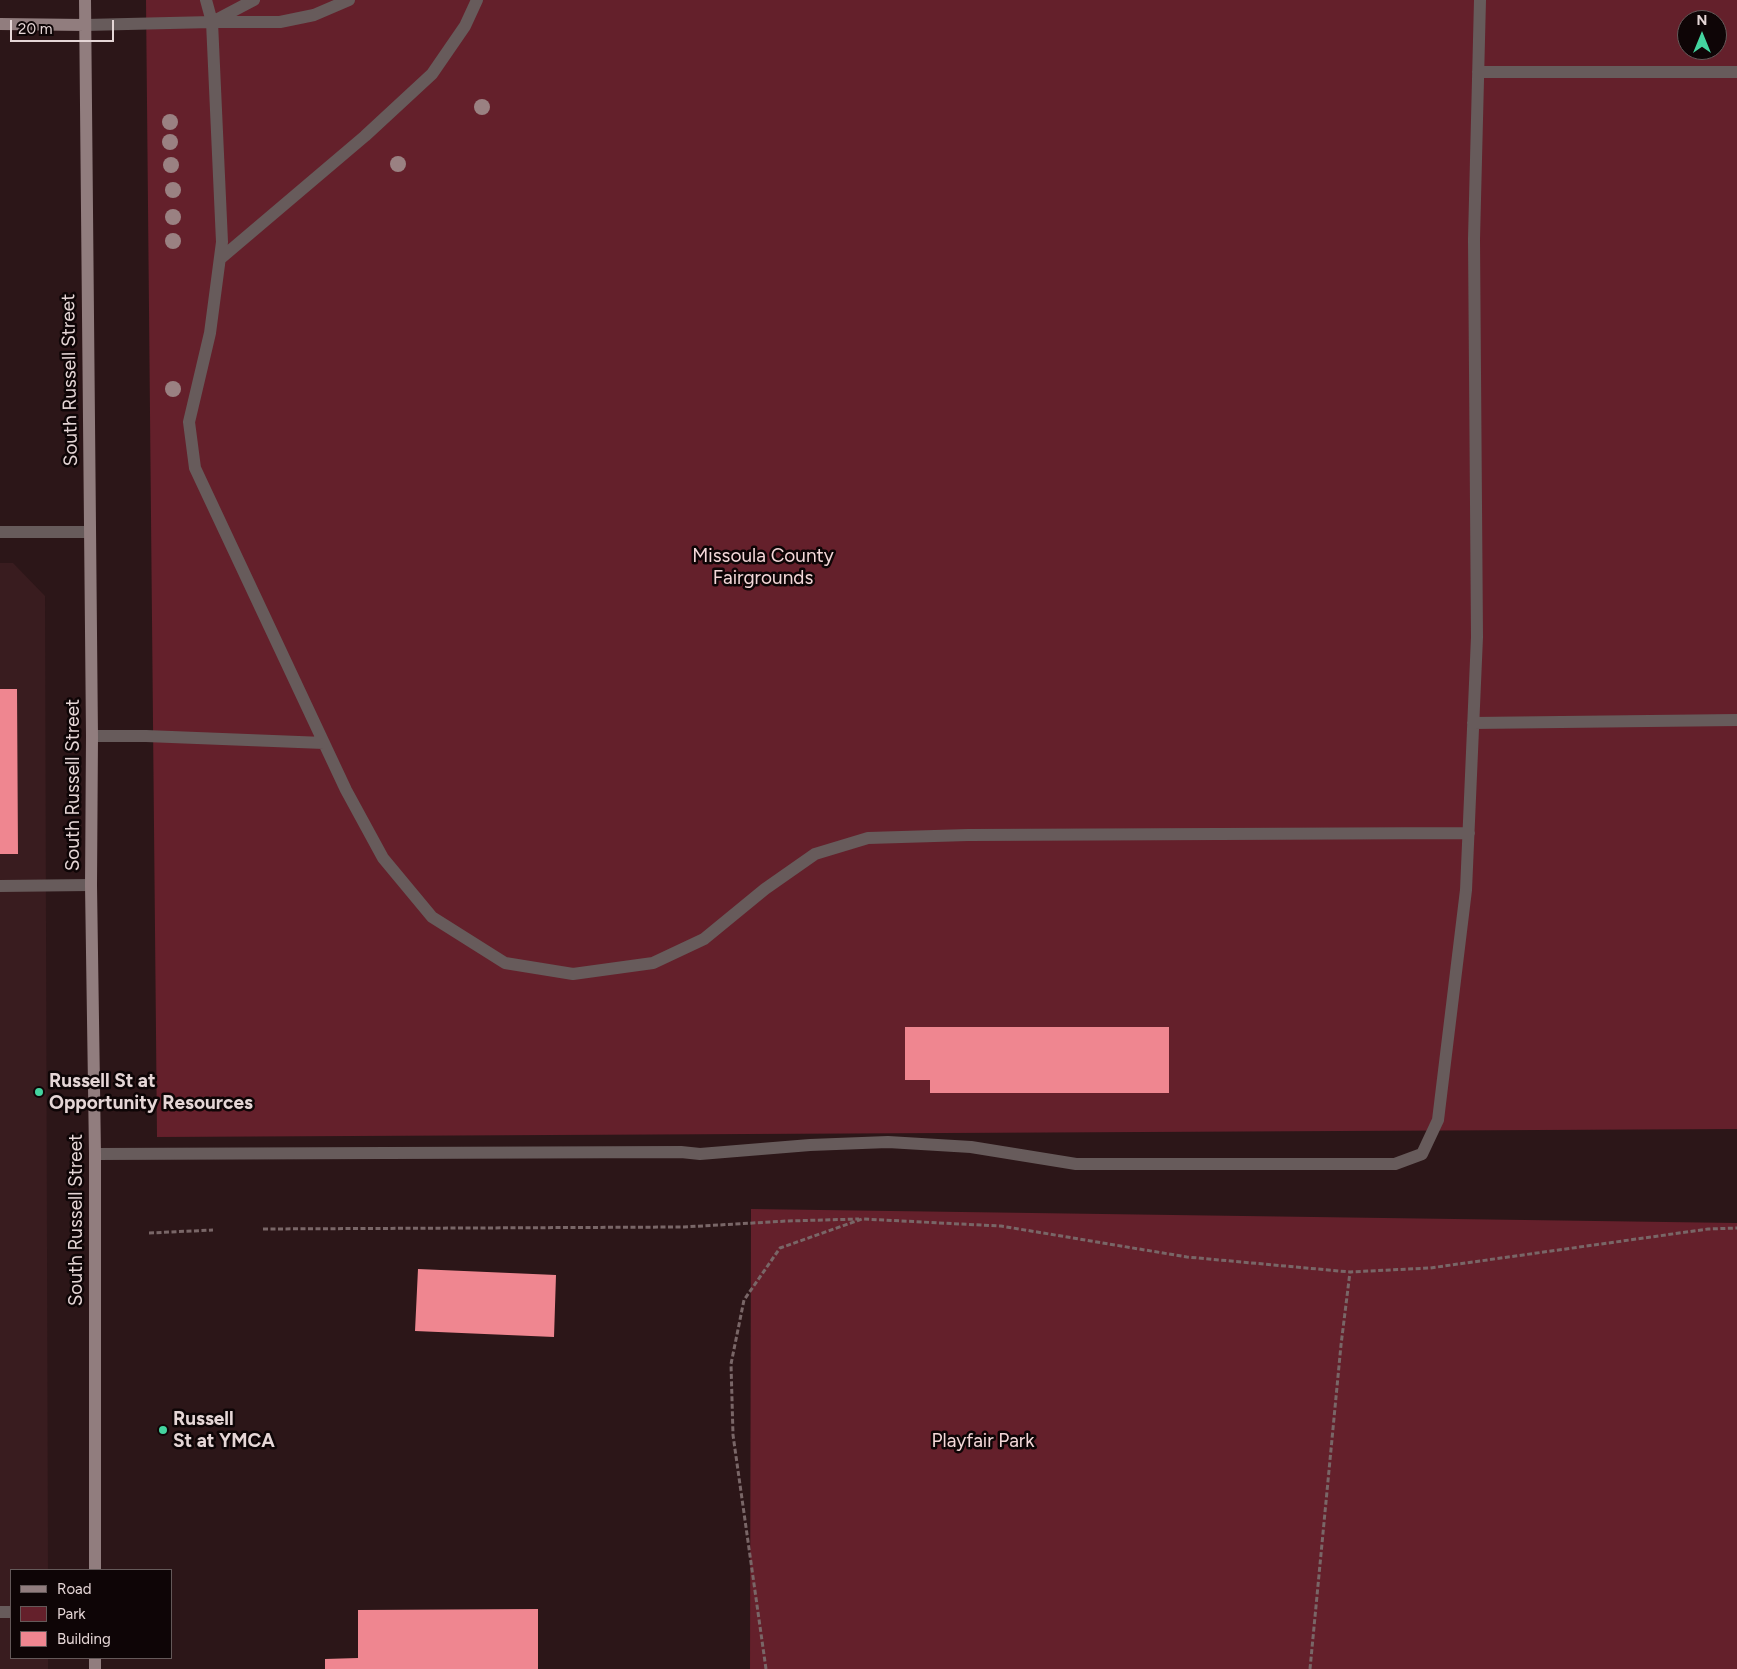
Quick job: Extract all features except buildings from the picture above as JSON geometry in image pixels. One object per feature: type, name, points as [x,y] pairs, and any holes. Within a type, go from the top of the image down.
[{"type":"main road","name":"South Russell Street","points":[[85,0],[92,736],[91,885],[95,1154],[95,1569]]},
{"type":"main road","points":[[0,24],[85,25]]},
{"type":"street","points":[[206,0],[212,22],[222,242],[210,333],[189,422],[194,468],[346,790],[383,858],[432,918],[505,963],[573,974],[652,963],[704,939],[765,889],[816,854],[868,838],[968,835],[1469,833]]},
{"type":"street","points":[[212,22],[254,0]]},
{"type":"street","points":[[85,25],[280,22],[314,15],[349,0]]},
{"type":"street","points":[[220,259],[365,136],[432,74],[465,26],[477,0]]},
{"type":"street","points":[[95,1154],[681,1152],[700,1154],[810,1144],[888,1142],[971,1147],[1076,1164],[1394,1164],[1422,1154],[1438,1120],[1466,890],[1469,833],[1477,637],[1474,239],[1480,0]]},
{"type":"street","points":[[1478,72],[1737,72]]},
{"type":"street","points":[[0,532],[90,532]]},
{"type":"street","points":[[1474,723],[1737,720]]},
{"type":"street","points":[[92,736],[146,736],[324,743]]},
{"type":"street","points":[[0,886],[91,885]]},
{"type":"path","points":[[766,1669],[733,1435],[731,1364],[744,1300],[780,1248],[862,1219]]},
{"type":"path","points":[[263,1229],[684,1227],[862,1219],[1001,1226],[1187,1257],[1350,1272],[1430,1268],[1708,1228],[1737,1228]]},
{"type":"path","points":[[149,1232],[213,1230]]},
{"type":"path","points":[[1310,1669],[1340,1355],[1350,1272]]},
{"type":"shaded area","points":[[0,563],[13,563],[45,596],[48,1569],[10,1569],[10,1659],[48,1659],[48,1669],[0,1669]]},
{"type":"green space","name":"Missoula County Fairgrounds","points":[[146,0],[1737,0],[1737,1129],[157,1137]]},
{"type":"green space","name":"Playfair Park","points":[[751,1209],[1737,1223],[1737,1669],[750,1669]]},
{"type":"place","name":"Russell St at Opportunity Resources","points":[[39,1092]]},
{"type":"place","name":"Russell St at YMCA","points":[[163,1430]]}]
